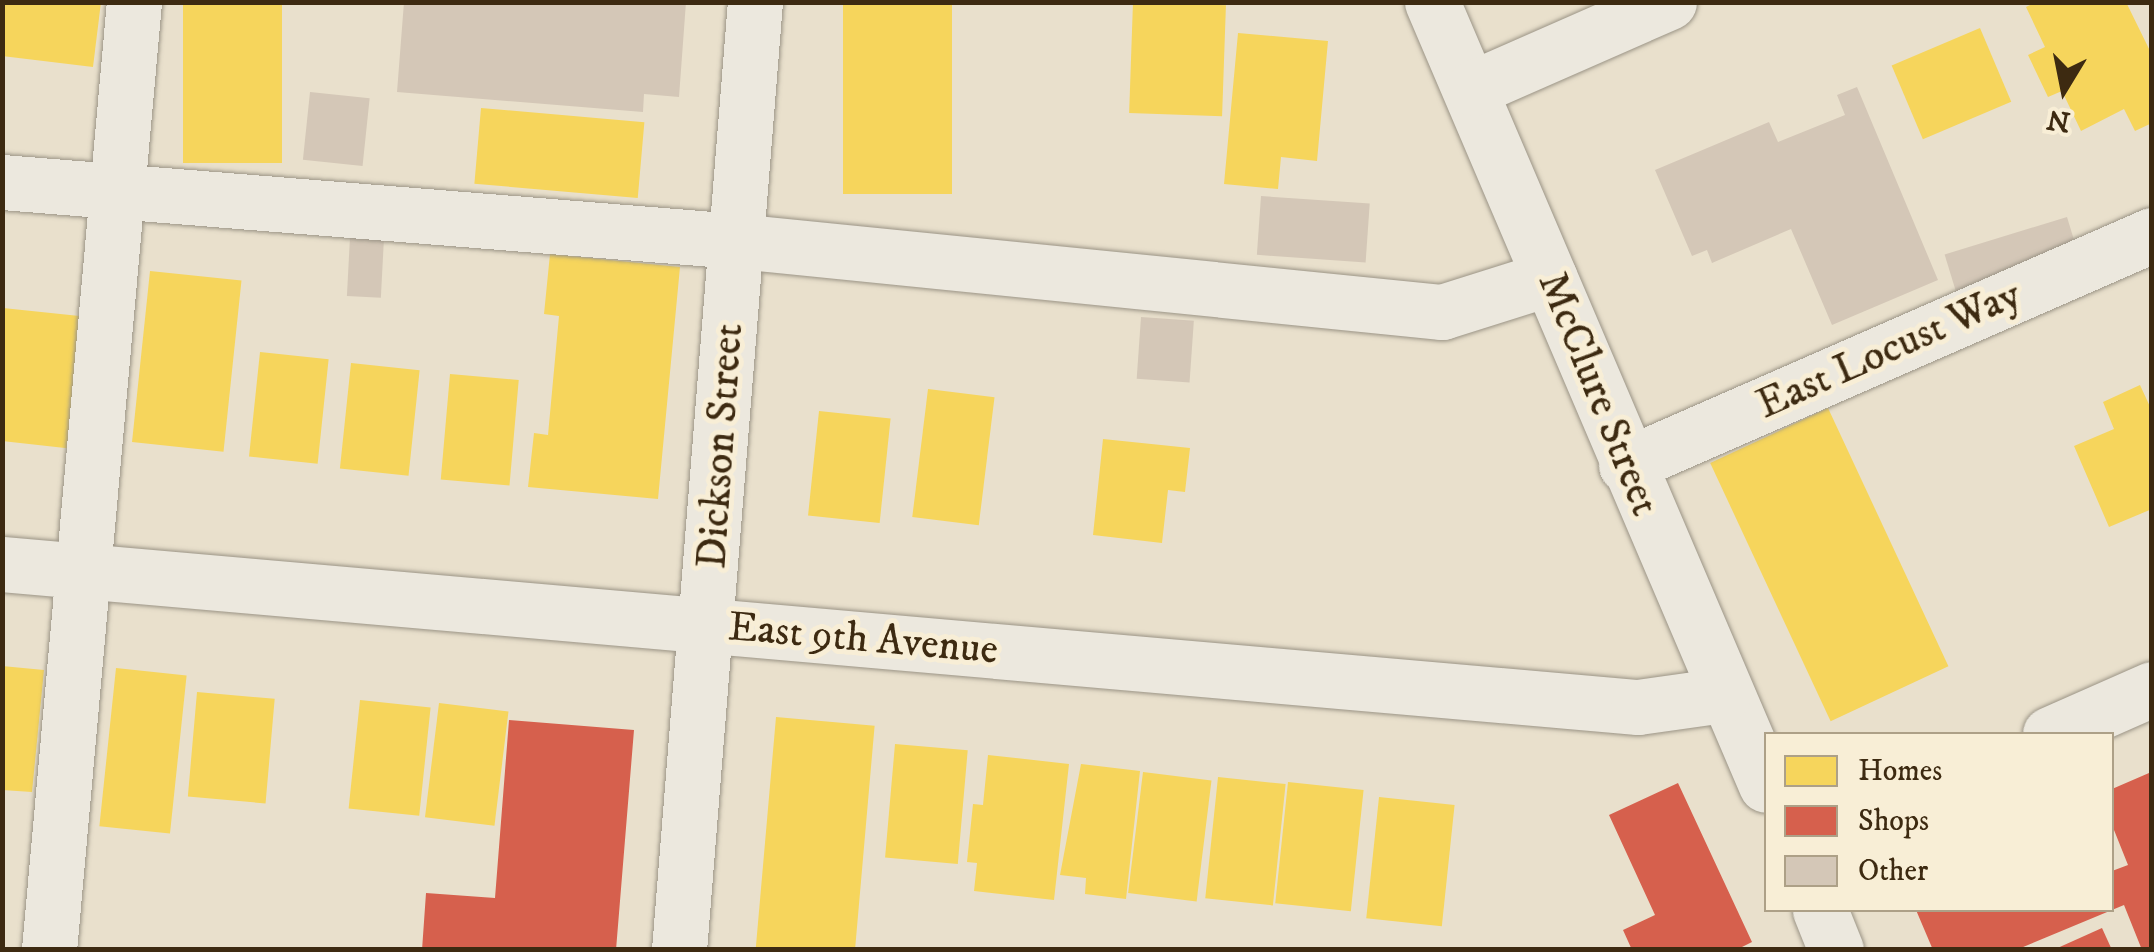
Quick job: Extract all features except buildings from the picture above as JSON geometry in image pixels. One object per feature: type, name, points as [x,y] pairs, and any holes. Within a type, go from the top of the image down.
[{"type":"street","points":[[49,950],[134,2]]},
{"type":"street","name":"Dickson Street","points":[[679,950],[756,2]]},
{"type":"street","name":"McClure Street","points":[[1432,2],[1473,88],[1626,465],[1764,781]]},
{"type":"street","points":[[1473,88],[1670,2]]},
{"type":"street","points":[[2,182],[737,241],[1442,312],[1550,278]]},
{"type":"street","name":"East Locust Way","points":[[1626,465],[2152,235]]},
{"type":"street","name":"East 9th Avenue","points":[[2,564],[1638,707],[1724,695]]},
{"type":"street","points":[[2055,732],[2152,689]]},
{"type":"street","points":[[1821,912],[1836,950]]},
{"type":"street","points":[[2,947],[36,950]]}]
